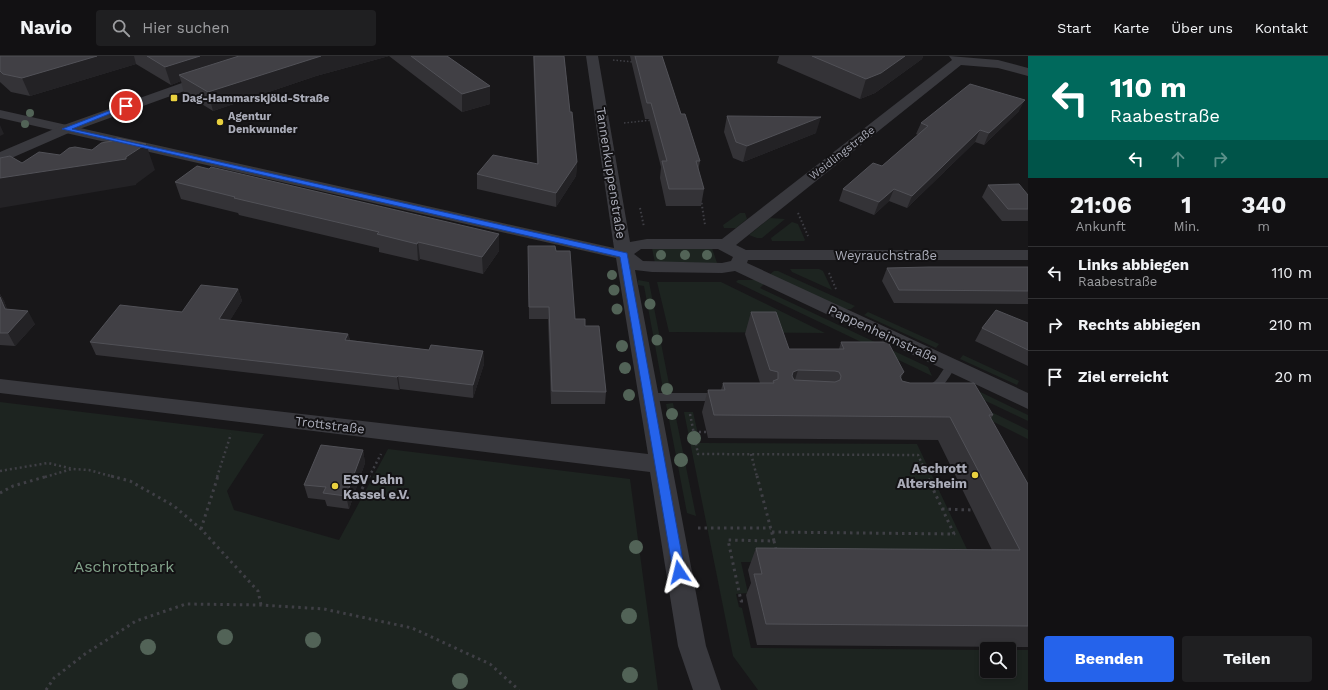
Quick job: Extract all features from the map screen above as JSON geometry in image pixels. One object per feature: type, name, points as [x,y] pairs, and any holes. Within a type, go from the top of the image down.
[{"type":"street","name":"Tannenkuppenstraße","points":[[592,56],[648,397],[692,646],[707,690]]},
{"type":"street","points":[[957,59],[998,64],[1028,72]]},
{"type":"street","name":"Weidlingstraße","points":[[725,245],[957,59]]},
{"type":"street","points":[[0,158],[66,129],[220,74]]},
{"type":"street","points":[[0,114],[624,255]]},
{"type":"street","name":"Weyrauchstraße","points":[[740,260],[725,245],[637,244],[624,255],[639,266],[652,267],[731,267],[740,260],[1028,255]]},
{"type":"street","name":"Pappenheimstraße","points":[[740,260],[951,366],[1028,402]]},
{"type":"street","name":"Trottstraße","points":[[0,386],[660,464]]},
{"type":"lane","points":[[918,396],[932,390],[951,366]]},
{"type":"lane","points":[[648,397],[726,397]]},
{"type":"path","points":[[610,60],[639,62]]},
{"type":"path","points":[[623,123],[656,120]]},
{"type":"path","points":[[701,197],[706,230]]},
{"type":"path","points":[[826,267],[837,290]]},
{"type":"path","points":[[671,528],[954,534],[918,456],[698,454],[686,397]]},
{"type":"path","points":[[201,529],[238,414]]},
{"type":"path","points":[[694,432],[707,432]]},
{"type":"path","points":[[362,488],[384,449]]},
{"type":"path","points":[[751,454],[778,555]]},
{"type":"path","points":[[0,470],[48,463],[73,469],[89,470],[130,481],[174,506],[201,529],[258,591],[261,604]]},
{"type":"path","points":[[0,493],[13,486],[73,469]]},
{"type":"path","points":[[942,509],[972,510]]},
{"type":"path","points":[[743,602],[741,602],[728,540],[774,541]]},
{"type":"path","points":[[46,690],[54,678],[85,654],[136,621],[186,604],[261,604],[324,609],[412,628],[490,664],[519,690]]},
{"type":"green space","points":[[740,213],[745,213],[747,219],[736,228],[724,228],[723,225]]},
{"type":"green space","points":[[770,218],[785,219],[762,238],[749,235]]},
{"type":"green space","points":[[792,222],[798,224],[805,240],[804,241],[772,241],[771,238]]},
{"type":"green space","points":[[652,248],[712,248],[717,263],[655,263]]},
{"type":"green space","points":[[790,269],[819,269],[823,271],[832,290],[792,272]]},
{"type":"green space","points":[[774,271],[778,271],[855,306],[851,309],[842,309],[769,275]]},
{"type":"green space","points":[[638,280],[649,282],[671,394],[664,394],[644,286],[638,285]]},
{"type":"green space","points":[[738,280],[756,280],[764,284],[760,288],[928,367],[932,376],[736,282]]},
{"type":"green space","points":[[657,282],[721,282],[825,333],[669,332]]},
{"type":"green space","points":[[868,312],[939,344],[936,348],[864,315]]},
{"type":"green space","points":[[963,355],[1019,381],[1017,385],[960,359]]},
{"type":"green space","points":[[950,384],[964,384],[1028,415],[1028,421]]},
{"type":"green space","name":"Aschrottpark","points":[[0,402],[264,434],[227,491],[234,510],[339,540],[388,449],[630,479],[658,690],[0,690]]},
{"type":"green space","points":[[673,403],[696,516],[687,513],[666,404]]},
{"type":"green space","points":[[977,405],[1028,430],[1028,439],[984,417]]},
{"type":"green space","points":[[684,412],[693,412],[700,443],[917,444],[973,562],[741,562],[748,593],[736,594],[739,607],[742,608],[751,648],[980,650],[980,678],[1016,678],[1016,650],[1028,650],[1028,690],[758,690],[733,656]]},
{"type":"building","points":[[0,56],[97,56],[22,78],[3,74],[0,71]]},
{"type":"building","points":[[147,56],[200,56],[165,67]]},
{"type":"building","points":[[239,56],[321,56],[208,92],[179,75]]},
{"type":"building","points":[[411,56],[447,56],[490,86],[462,94]]},
{"type":"building","points":[[534,56],[564,56],[577,162],[556,193],[477,174],[493,155],[538,164]]},
{"type":"building","points":[[635,56],[662,56],[681,114],[685,114],[700,161],[696,161],[704,189],[669,189],[662,161],[667,161],[651,103],[647,103]]},
{"type":"building","points":[[812,56],[905,56],[881,73],[866,79]]},
{"type":"building","points":[[970,84],[1025,100],[989,133],[980,130],[912,196],[894,189],[879,202],[843,189],[873,163],[882,166],[928,126],[921,123]]},
{"type":"building","points":[[727,116],[821,117],[747,146],[736,142]]},
{"type":"building","points":[[117,138],[146,144],[126,157],[126,159],[0,178],[0,158],[10,156],[22,163],[39,152],[60,155],[69,148],[75,147],[92,150],[101,143],[112,141]]},
{"type":"building","points":[[197,166],[209,169],[211,167],[499,234],[482,257],[418,242],[417,244],[377,234],[379,232],[234,198],[235,197],[175,182]]},
{"type":"building","points":[[1019,184],[1028,195],[1028,209],[1008,209],[988,185]]},
{"type":"building","points":[[528,246],[555,246],[556,251],[570,251],[575,319],[585,319],[585,326],[599,326],[606,392],[552,391],[549,307],[529,307]]},
{"type":"building","points":[[1028,267],[1028,291],[899,290],[887,268]]},
{"type":"building","points":[[201,285],[238,289],[219,319],[348,334],[345,340],[429,350],[431,345],[483,351],[473,385],[90,342],[120,305],[182,312]]},
{"type":"building","points":[[0,297],[5,309],[28,311],[8,333],[0,333]]},
{"type":"building","points":[[996,310],[1028,323],[1028,350],[982,328]]},
{"type":"building","points":[[751,312],[776,312],[789,349],[844,349],[841,342],[888,342],[904,372],[900,376],[902,381],[910,383],[974,383],[993,415],[989,415],[1028,484],[1028,626],[766,624],[754,574],[762,574],[756,548],[1020,550],[950,417],[714,415],[708,390],[725,390],[723,383],[774,383],[773,381],[778,379],[778,372],[770,370]],"holes":[[[798,370],[839,372],[841,376],[840,380],[835,382],[794,380],[792,376],[793,372]]]},
{"type":"building","points":[[321,445],[363,450],[346,496],[323,493],[326,487],[304,485]]},
{"type":"place","name":"Dag-Hammarskjöld-Straße","points":[[174,98]]},
{"type":"place","name":"Agentur Denkwunder","points":[[220,122]]},
{"type":"place","name":"Aschrott Altersheim","points":[[975,475]]},
{"type":"place","name":"ESV Jahn Kassel e.V.","points":[[335,486]]},
{"type":"route","points":[[126,106],[66,129],[624,255],[679,572]]}]
